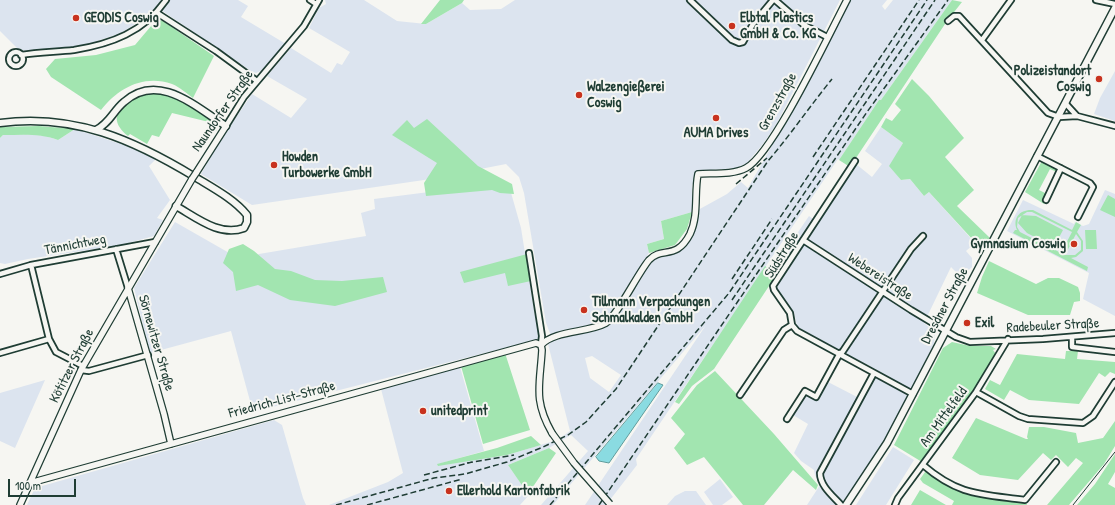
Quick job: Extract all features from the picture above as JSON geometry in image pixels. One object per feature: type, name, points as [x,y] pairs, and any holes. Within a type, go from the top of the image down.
[{"type":"main road","name":"Dresdner Straße","points":[[846,505],[876,462],[913,394],[1115,8]]},
{"type":"main road","points":[[96,130],[104,126],[123,103],[147,90],[173,92],[226,126]]},
{"type":"main road","points":[[0,123],[40,121],[69,124],[96,130],[139,145],[165,159],[234,202],[247,215],[247,222],[244,228],[234,232],[222,231],[176,206]]},
{"type":"street","points":[[22,55],[74,50],[115,41],[139,28],[157,13],[166,0]]},
{"type":"street","points":[[310,0],[318,2]]},
{"type":"street","points":[[690,0],[732,40],[739,43],[743,42],[753,24],[774,0],[804,25],[827,37]]},
{"type":"street","name":"Grenzstraße","points":[[541,345],[544,341],[555,337],[608,322],[650,259],[662,253],[672,252],[679,249],[690,233],[694,221],[698,174],[741,170],[753,162],[773,138],[847,0]]},
{"type":"street","points":[[982,40],[1011,0]]},
{"type":"street","points":[[1096,0],[1115,4]]},
{"type":"street","name":"Naundorfer Straße","points":[[155,242],[192,179],[226,126],[257,81],[300,31],[318,2]]},
{"type":"street","points":[[157,13],[216,51],[257,81]]},
{"type":"street","points":[[948,21],[954,16],[960,16],[1048,113],[1059,117],[1077,116],[1115,126]]},
{"type":"street","points":[[1066,104],[1077,116]]},
{"type":"street","points":[[1037,156],[1090,183],[1093,187],[1078,217]]},
{"type":"street","name":"Südstraße","points":[[792,325],[790,313],[776,294],[773,286],[855,161]]},
{"type":"street","points":[[1046,200],[1061,168]]},
{"type":"street","points":[[787,419],[805,391],[816,397],[840,354],[881,292],[911,249],[923,236]]},
{"type":"street","name":"Webereistraße","points":[[803,240],[881,292],[947,331]]},
{"type":"street","name":"Tännichtweg","points":[[0,274],[31,265],[155,242]]},
{"type":"street","name":"Kötitzer Straße","points":[[20,505],[82,368],[155,242]]},
{"type":"street","name":"Sörnewitzer Straße","points":[[116,249],[148,355],[171,444]]},
{"type":"street","points":[[528,253],[542,336],[539,386],[540,402],[545,421],[574,463],[610,505]]},
{"type":"street","points":[[31,265],[49,339],[56,352],[89,371],[148,355]]},
{"type":"street","points":[[740,395],[784,330],[792,325],[797,331],[913,394]]},
{"type":"street","name":"Radebeuler Straße","points":[[947,331],[956,337],[970,342],[1043,340],[1115,333]]},
{"type":"street","points":[[1072,337],[1071,346],[1073,347],[1115,352]]},
{"type":"street","points":[[0,353],[49,339]]},
{"type":"street","name":"Am Mittelfeld","points":[[895,505],[898,498],[976,392],[1008,340]]},
{"type":"street","name":"Friedrich-List-Straße","points":[[30,483],[536,343],[541,345]]},
{"type":"street","points":[[841,505],[824,486],[820,478],[820,473],[874,373]]},
{"type":"street","points":[[976,392],[1028,419],[1083,423],[1093,416],[1115,382]]},
{"type":"street","points":[[923,465],[945,482],[969,493],[1025,500],[1056,462]]},
{"type":"shaded area","points":[[0,0],[238,0],[248,6],[241,17],[286,44],[263,70],[256,73],[158,8],[147,17],[121,33],[85,45],[59,49],[20,51],[0,31]]},
{"type":"shaded area","points":[[325,0],[364,0],[397,21],[426,24],[462,3],[470,10],[501,9],[515,0],[840,0],[776,125],[747,163],[737,168],[698,171],[692,186],[692,212],[661,221],[664,239],[647,244],[649,253],[604,323],[551,336],[546,323],[524,193],[519,177],[506,164],[424,180],[252,205],[201,174],[219,142],[252,94],[291,118],[307,99],[267,76],[291,48],[331,73],[337,63],[342,65],[350,52],[309,28],[319,8],[326,4]]},
{"type":"shaded area","points":[[850,0],[887,0],[882,6],[885,10],[893,0],[952,0],[881,100],[879,100],[839,160],[838,159],[636,459],[637,465],[606,505],[585,505],[706,325],[553,505],[541,505],[588,451],[571,435],[549,448],[508,465],[529,495],[520,505],[329,505],[388,482],[403,473],[381,389],[460,367],[484,451],[438,464],[507,455],[557,440],[570,431],[548,344],[549,342],[604,327],[654,259],[671,255],[683,249],[696,227],[698,210],[727,194],[741,182],[748,188],[792,110]],"holes":[[[592,356],[621,375],[609,392],[590,378],[585,358]]]},
{"type":"shaded area","points":[[1115,71],[1115,121],[1094,114],[1100,98]]},
{"type":"shaded area","points":[[881,127],[903,143],[890,166],[901,180],[910,179],[924,196],[929,192],[975,243],[966,251],[972,258],[972,267],[961,277],[951,267],[924,323],[935,332],[934,344],[885,441],[843,505],[807,505],[820,485],[814,470],[801,461],[794,453],[808,424],[793,415],[806,395],[818,401],[828,382],[861,399],[877,370],[800,329],[797,326],[794,312],[771,283],[856,164],[872,177],[882,164],[865,151]]},
{"type":"shaded area","points":[[75,129],[124,145],[156,159],[149,166],[170,200],[157,218],[163,220],[154,236],[121,245],[28,259],[5,264],[0,263],[0,138],[3,135],[27,134],[46,136],[58,140]]},
{"type":"shaded area","points":[[508,182],[521,228],[535,316],[541,337],[536,340],[253,412],[231,331],[150,353],[134,288],[175,222],[245,262],[259,254],[366,236],[361,213],[375,209],[374,199]]},
{"type":"shaded area","name":"Gymnasium Coswig","points":[[1105,190],[1115,194],[1115,316],[1083,299],[1089,273],[1007,231],[1023,200],[1074,224],[1075,222],[1083,226],[1089,224]]},
{"type":"shaded area","points":[[809,216],[813,219],[777,272],[773,269]]},
{"type":"shaded area","points":[[45,380],[15,448],[0,441],[0,393]]},
{"type":"shaded area","points":[[274,420],[282,425],[306,505],[27,505],[35,488]]},
{"type":"shaded area","points":[[893,447],[914,460],[886,505],[856,505]]},
{"type":"shaded area","points":[[720,479],[733,497],[722,505],[713,505],[704,492]]},
{"type":"shaded area","points":[[685,491],[696,491],[706,505],[667,505],[675,496]]},
{"type":"green space","points":[[440,0],[464,0],[462,3],[426,24],[421,24]]},
{"type":"green space","points":[[952,0],[962,2],[947,21],[850,167],[839,160],[879,100],[881,100]]},
{"type":"green space","points":[[157,19],[163,21],[214,56],[193,98],[172,84],[162,81],[142,82],[132,85],[115,95],[101,110],[51,77],[46,69],[55,59],[96,55],[135,45]]},
{"type":"green space","points":[[912,79],[929,96],[964,138],[945,157],[974,190],[957,206],[990,238],[984,252],[929,192],[924,196],[910,179],[901,180],[889,166],[903,143],[881,127],[886,118],[892,121],[901,110],[895,104]]},
{"type":"green space","points":[[151,93],[164,93],[186,103],[212,119],[217,125],[217,131],[209,122],[172,113],[159,137],[152,135],[147,144],[130,134],[128,136],[120,128],[117,121],[121,108],[134,99]]},
{"type":"green space","points":[[427,119],[478,166],[512,184],[514,194],[500,193],[492,190],[426,196],[424,183],[437,163],[392,135],[407,120],[414,128]]},
{"type":"green space","points":[[39,126],[75,129],[58,140],[44,136],[31,135],[3,135],[0,138],[0,127]]},
{"type":"green space","points":[[1043,159],[1061,168],[1059,173],[1050,169],[1039,190],[1049,195],[1044,204],[1025,192]]},
{"type":"green space","points":[[1108,195],[1115,199],[1115,217],[1100,210]]},
{"type":"green space","points":[[1033,210],[1072,230],[1076,222],[1081,225],[1077,232],[1083,241],[1083,251],[1076,257],[1071,258],[1088,267],[1087,271],[1013,233],[1017,230],[1016,218],[1024,211]],"holes":[[[1027,212],[1032,212],[1072,232],[1061,253],[1020,232],[1017,227],[1018,218]],[[1076,234],[1081,241],[1081,250],[1075,255],[1065,255]]]},
{"type":"green space","points":[[692,212],[687,229],[675,245],[649,253],[647,244],[664,239],[661,221]]},
{"type":"green space","points":[[1022,215],[1036,216],[1063,230],[1054,247],[1027,233],[1018,223]]},
{"type":"green space","points":[[1085,230],[1096,230],[1097,249],[1086,249]]},
{"type":"green space","points":[[243,244],[254,251],[275,269],[291,271],[315,280],[342,281],[383,277],[387,292],[335,306],[290,300],[258,285],[236,291],[233,272],[223,263],[229,249]]},
{"type":"green space","points":[[527,254],[531,281],[508,286],[505,273],[464,283],[460,272]]},
{"type":"green space","points":[[989,261],[1036,284],[1048,278],[1059,278],[1078,287],[1080,301],[1074,302],[1070,315],[1028,315],[977,293]]},
{"type":"green space","points":[[765,266],[777,274],[714,369],[692,386],[679,404],[675,402]]},
{"type":"green space","points":[[952,342],[970,346],[991,346],[996,349],[993,350],[996,354],[971,395],[922,462],[894,445],[943,348]]},
{"type":"green space","points":[[1066,351],[1078,351],[1077,359],[1115,362],[1115,374],[1110,372],[1105,377],[1099,373],[1079,404],[1029,400],[1010,390],[1004,400],[985,389],[990,380],[1000,385],[1017,354],[1065,359]]},
{"type":"green space","points":[[505,353],[530,430],[483,444],[461,366]]},
{"type":"green space","points":[[715,371],[774,434],[818,485],[816,490],[793,470],[764,505],[743,505],[704,457],[687,465],[674,448],[685,434],[671,418],[697,385]]},
{"type":"green space","points":[[976,418],[1026,439],[1028,439],[1029,427],[1044,427],[1076,433],[1078,443],[1103,438],[1115,421],[1115,446],[1104,464],[1069,505],[1047,505],[1083,463],[1076,458],[1068,467],[1056,455],[1051,460],[1043,453],[1018,480],[980,475],[952,458]]},
{"type":"green space","points":[[531,436],[541,445],[507,455],[438,466],[437,464],[497,448]]},
{"type":"green space","points":[[549,448],[556,453],[528,494],[508,465]]},
{"type":"green space","points":[[1115,454],[1115,472],[1108,484],[1115,488],[1115,505],[1077,505],[1095,484]]},
{"type":"green space","points":[[928,468],[963,490],[1025,500],[1027,505],[952,505],[954,501],[923,483],[920,479]]},
{"type":"green space","points":[[920,490],[946,505],[911,505]]},
{"type":"water","points":[[658,383],[663,385],[609,463],[599,461],[596,457]]},
{"type":"tram line","points":[[1073,505],[1115,452]]},
{"type":"railway","points":[[813,157],[919,0]]},
{"type":"railway","points":[[550,505],[729,293],[927,0]]},
{"type":"railway","points":[[732,300],[935,0]]},
{"type":"railway","points":[[599,505],[867,112],[948,0]]},
{"type":"railway","points":[[336,505],[434,478],[465,474],[507,462],[568,435],[586,422],[616,389],[768,161],[832,79]]},
{"type":"railway","points":[[736,184],[767,158]]},
{"type":"railway","points":[[732,279],[772,219]]},
{"type":"railway","points":[[467,463],[514,455]]},
{"type":"railway","points":[[424,475],[472,462]]},
{"type":"railway","points":[[367,505],[462,479]]},
{"type":"place","name":"GEODIS Coswig","points":[[76,18]]},
{"type":"place","name":"Elbtal Plastics GmbH & Co. KG","points":[[732,26]]},
{"type":"place","name":"Polizeistandort Coswig","points":[[1099,79]]},
{"type":"place","name":"Walzengießerei Coswig","points":[[579,95]]},
{"type":"place","name":"AUMA Drives","points":[[716,118]]},
{"type":"place","name":"Howden Turbowerke GmbH","points":[[274,165]]},
{"type":"place","name":"Gymnasium Coswig","points":[[1074,244]]},
{"type":"place","name":"Tillmann Verpackungen Schmalkalden GmbH","points":[[584,310]]},
{"type":"place","name":"Exil","points":[[967,323]]},
{"type":"place","name":"unitedprint","points":[[423,411]]},
{"type":"place","name":"Ellerhold Kartonfabrik","points":[[449,491]]}]
